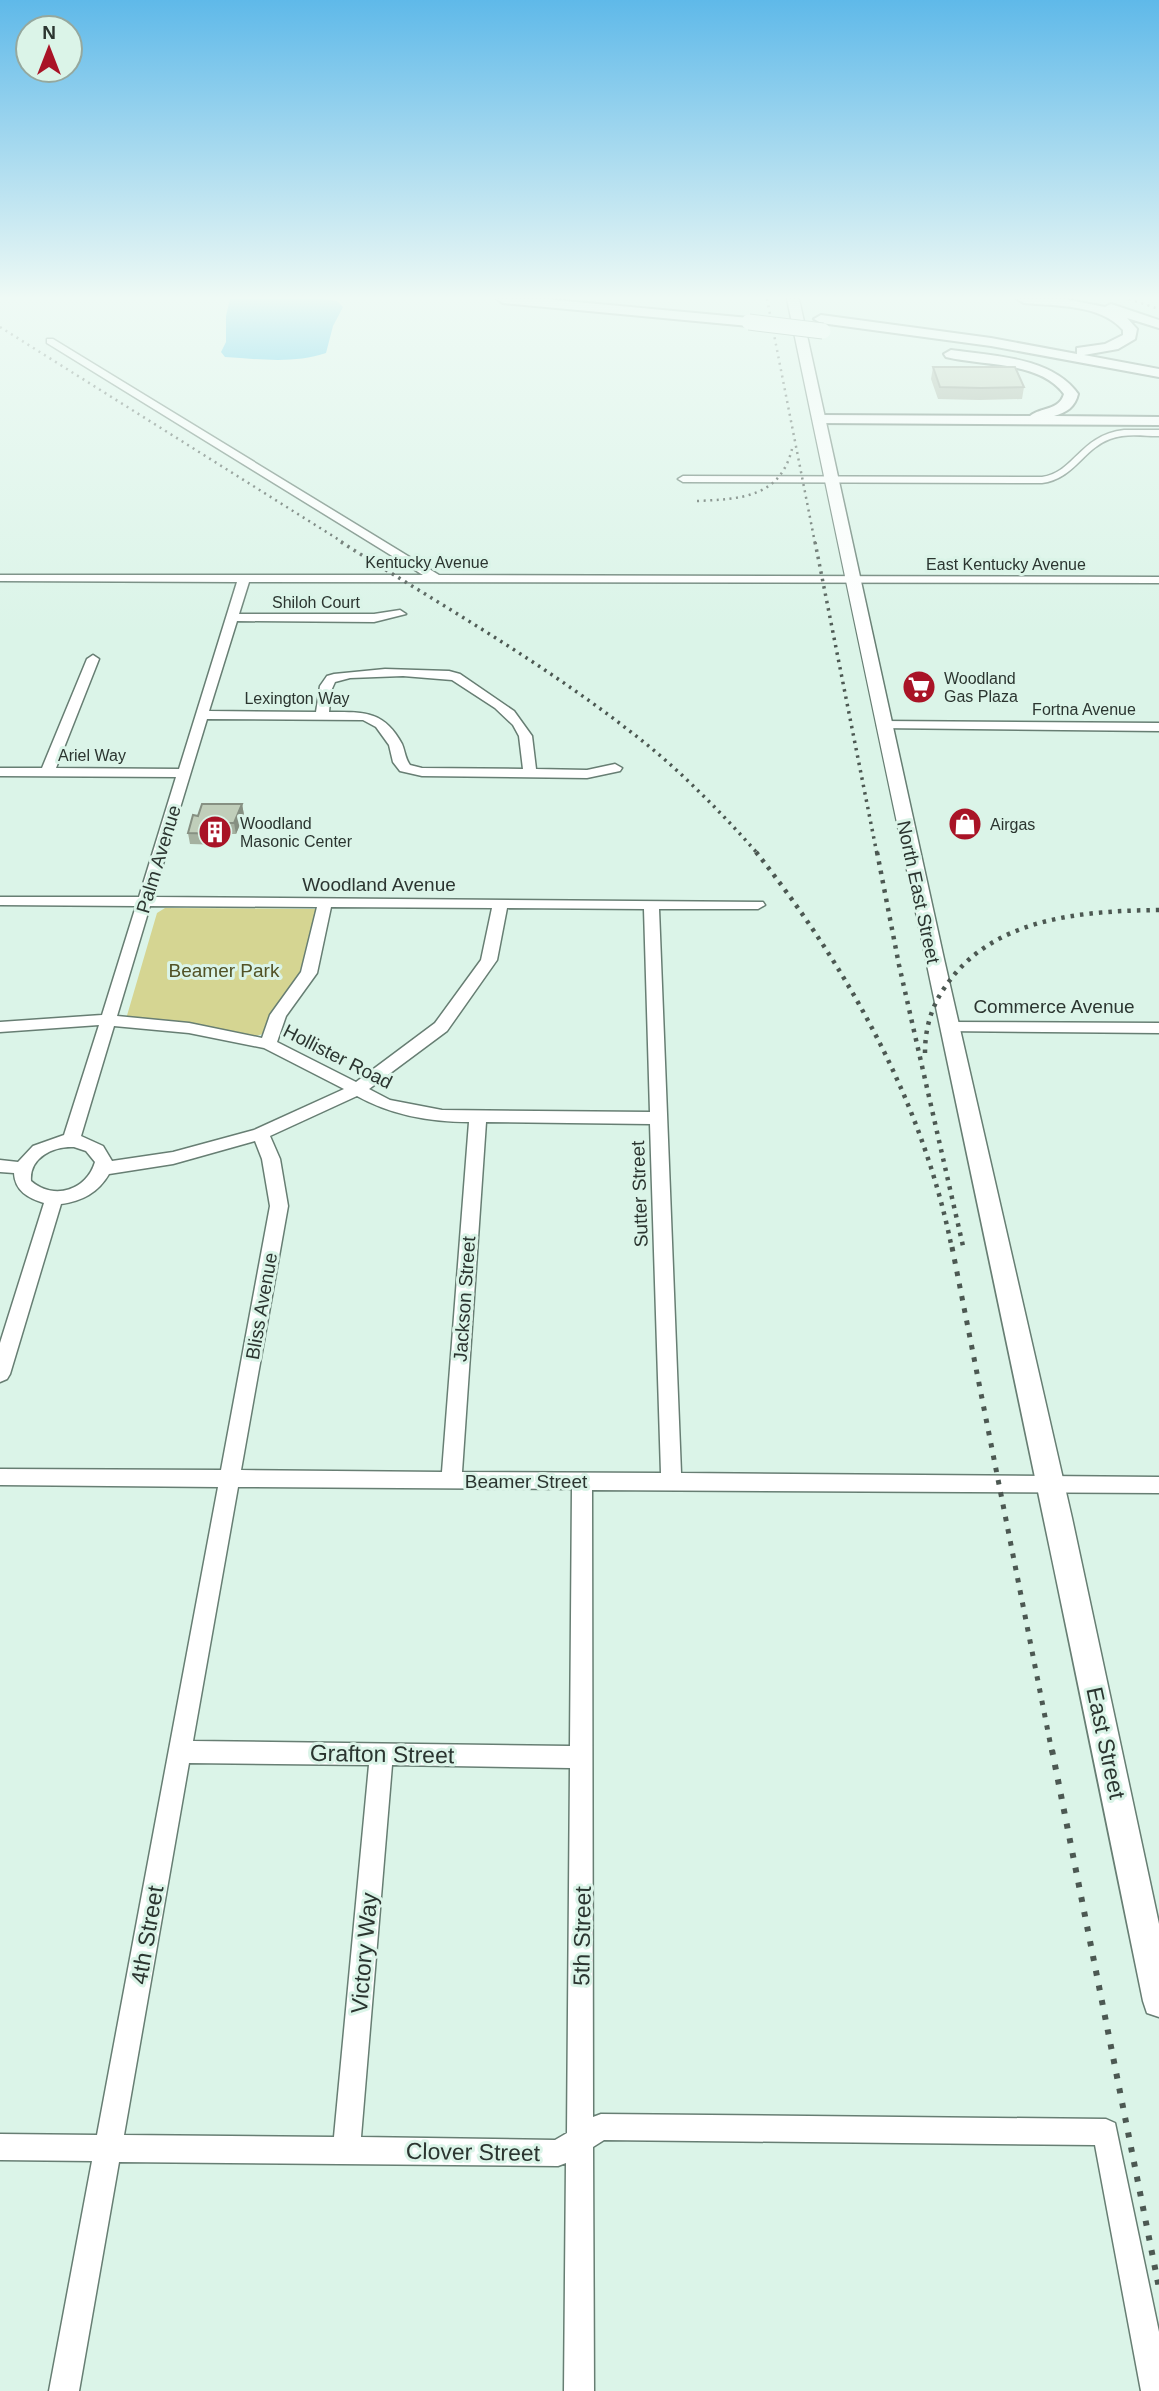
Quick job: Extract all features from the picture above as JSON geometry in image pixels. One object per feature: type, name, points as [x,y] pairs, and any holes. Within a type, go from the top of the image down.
[{"type":"highway","points":[[1004,419],[1055,411]]},
{"type":"highway","points":[[820,419],[1159,421]]},
{"type":"main road","name":"North East Street","points":[[818,411],[883,726],[1052,1484]]},
{"type":"main road","name":"East Street","points":[[1052,1484],[1159,2001]]},
{"type":"street","points":[[163,411],[435,578]]},
{"type":"street","points":[[682,479],[1011,481],[1053,478],[1105,437],[1128,433],[1159,433]]},
{"type":"street","name":"Kentucky Avenue","points":[[0,578],[854,579]]},
{"type":"street","name":"Palm Avenue","points":[[72,1141],[244,578]]},
{"type":"street","name":"East Kentucky Avenue","points":[[854,579],[1159,580]]},
{"type":"street","name":"Shiloh Court","points":[[232,617],[374,618],[400,614]]},
{"type":"street","points":[[47,773],[93,659]]},
{"type":"street","points":[[321,715],[325,686],[337,676],[359,673],[445,674],[456,677],[514,718],[528,740],[530,774],[587,774],[615,768]]},
{"type":"street","name":"Lexington Way","points":[[202,715],[366,716],[375,719],[396,745],[400,762],[410,771],[530,774]]},
{"type":"street","name":"Fortna Avenue","points":[[883,726],[1159,727]]},
{"type":"street","name":"Ariel Way","points":[[0,772],[184,773]]},
{"type":"street","name":"Woodland Avenue","points":[[0,901],[758,905]]},
{"type":"street","points":[[268,1044],[278,1015],[309,973],[325,902]]},
{"type":"street","points":[[103,1169],[173,1158],[260,1134],[356,1090],[441,1027],[489,960],[500,904]]},
{"type":"street","name":"Sutter Street","points":[[651,904],[671,1482]]},
{"type":"street","name":"Hollister Road","points":[[0,1027],[65,1020],[109,1020],[189,1028],[268,1044],[386,1105],[415,1112],[478,1117],[658,1118]]},
{"type":"street","name":"Commerce Avenue","points":[[949,1027],[1159,1028]]},
{"type":"street","name":"Jackson Street","points":[[451,1481],[478,1117]]},
{"type":"street","name":"Bliss Avenue","points":[[229,1479],[279,1206],[271,1159],[260,1134]]},
{"type":"street","points":[[72,1141],[97,1149],[104,1162],[94,1184],[54,1198],[43,1197],[28,1189],[23,1183],[22,1168],[32,1154],[72,1141]]},
{"type":"street","points":[[0,1166],[22,1168]]},
{"type":"street","points":[[0,1374],[54,1198]]},
{"type":"street","name":"Beamer Street","points":[[0,1477],[1159,1485]]},
{"type":"street","name":"4th Street","points":[[64,2391],[229,1479]]},
{"type":"street","name":"5th Street","points":[[579,2391],[582,1482]]},
{"type":"street","name":"Grafton Street","points":[[181,1752],[583,1757]]},
{"type":"street","name":"Victory Way","points":[[346,2151],[382,1754]]},
{"type":"street","name":"Clover Street","points":[[0,2147],[558,2153],[601,2127],[1106,2132],[1156,2391]]},
{"type":"green space","name":"Beamer Park","points":[[165,908],[317,909],[306,964],[290,991],[271,1014],[263,1034],[252,1037],[126,1019],[157,913]]},
{"type":"building","points":[[202,804],[242,804],[234,823],[225,823],[222,834],[188,833],[193,815],[198,816]]},
{"type":"railway","points":[[133,411],[344,543]]},
{"type":"railway","points":[[789,411],[815,543]]},
{"type":"railway","points":[[697,501],[743,497],[756,493],[778,478],[792,449]]},
{"type":"railway","points":[[341,542],[488,633],[596,706],[681,774],[758,854]]},
{"type":"railway","points":[[815,542],[877,854]]},
{"type":"railway","points":[[756,852],[821,942],[878,1039],[922,1141],[939,1194],[952,1249]]},
{"type":"railway","points":[[877,852],[899,965],[963,1246]]},
{"type":"railway","points":[[925,1053],[930,1018],[940,995],[965,964],[987,946],[1013,932],[1070,916],[1159,910]]},
{"type":"railway","points":[[952,1247],[1052,1752]]},
{"type":"railway","points":[[1052,1750],[1159,2288]]},
{"type":"place","name":"Woodland Gas Plaza","points":[[919,687]]},
{"type":"place","name":"Airgas","points":[[965,824]]},
{"type":"place","name":"Woodland Masonic Center","points":[[215,832]]}]
